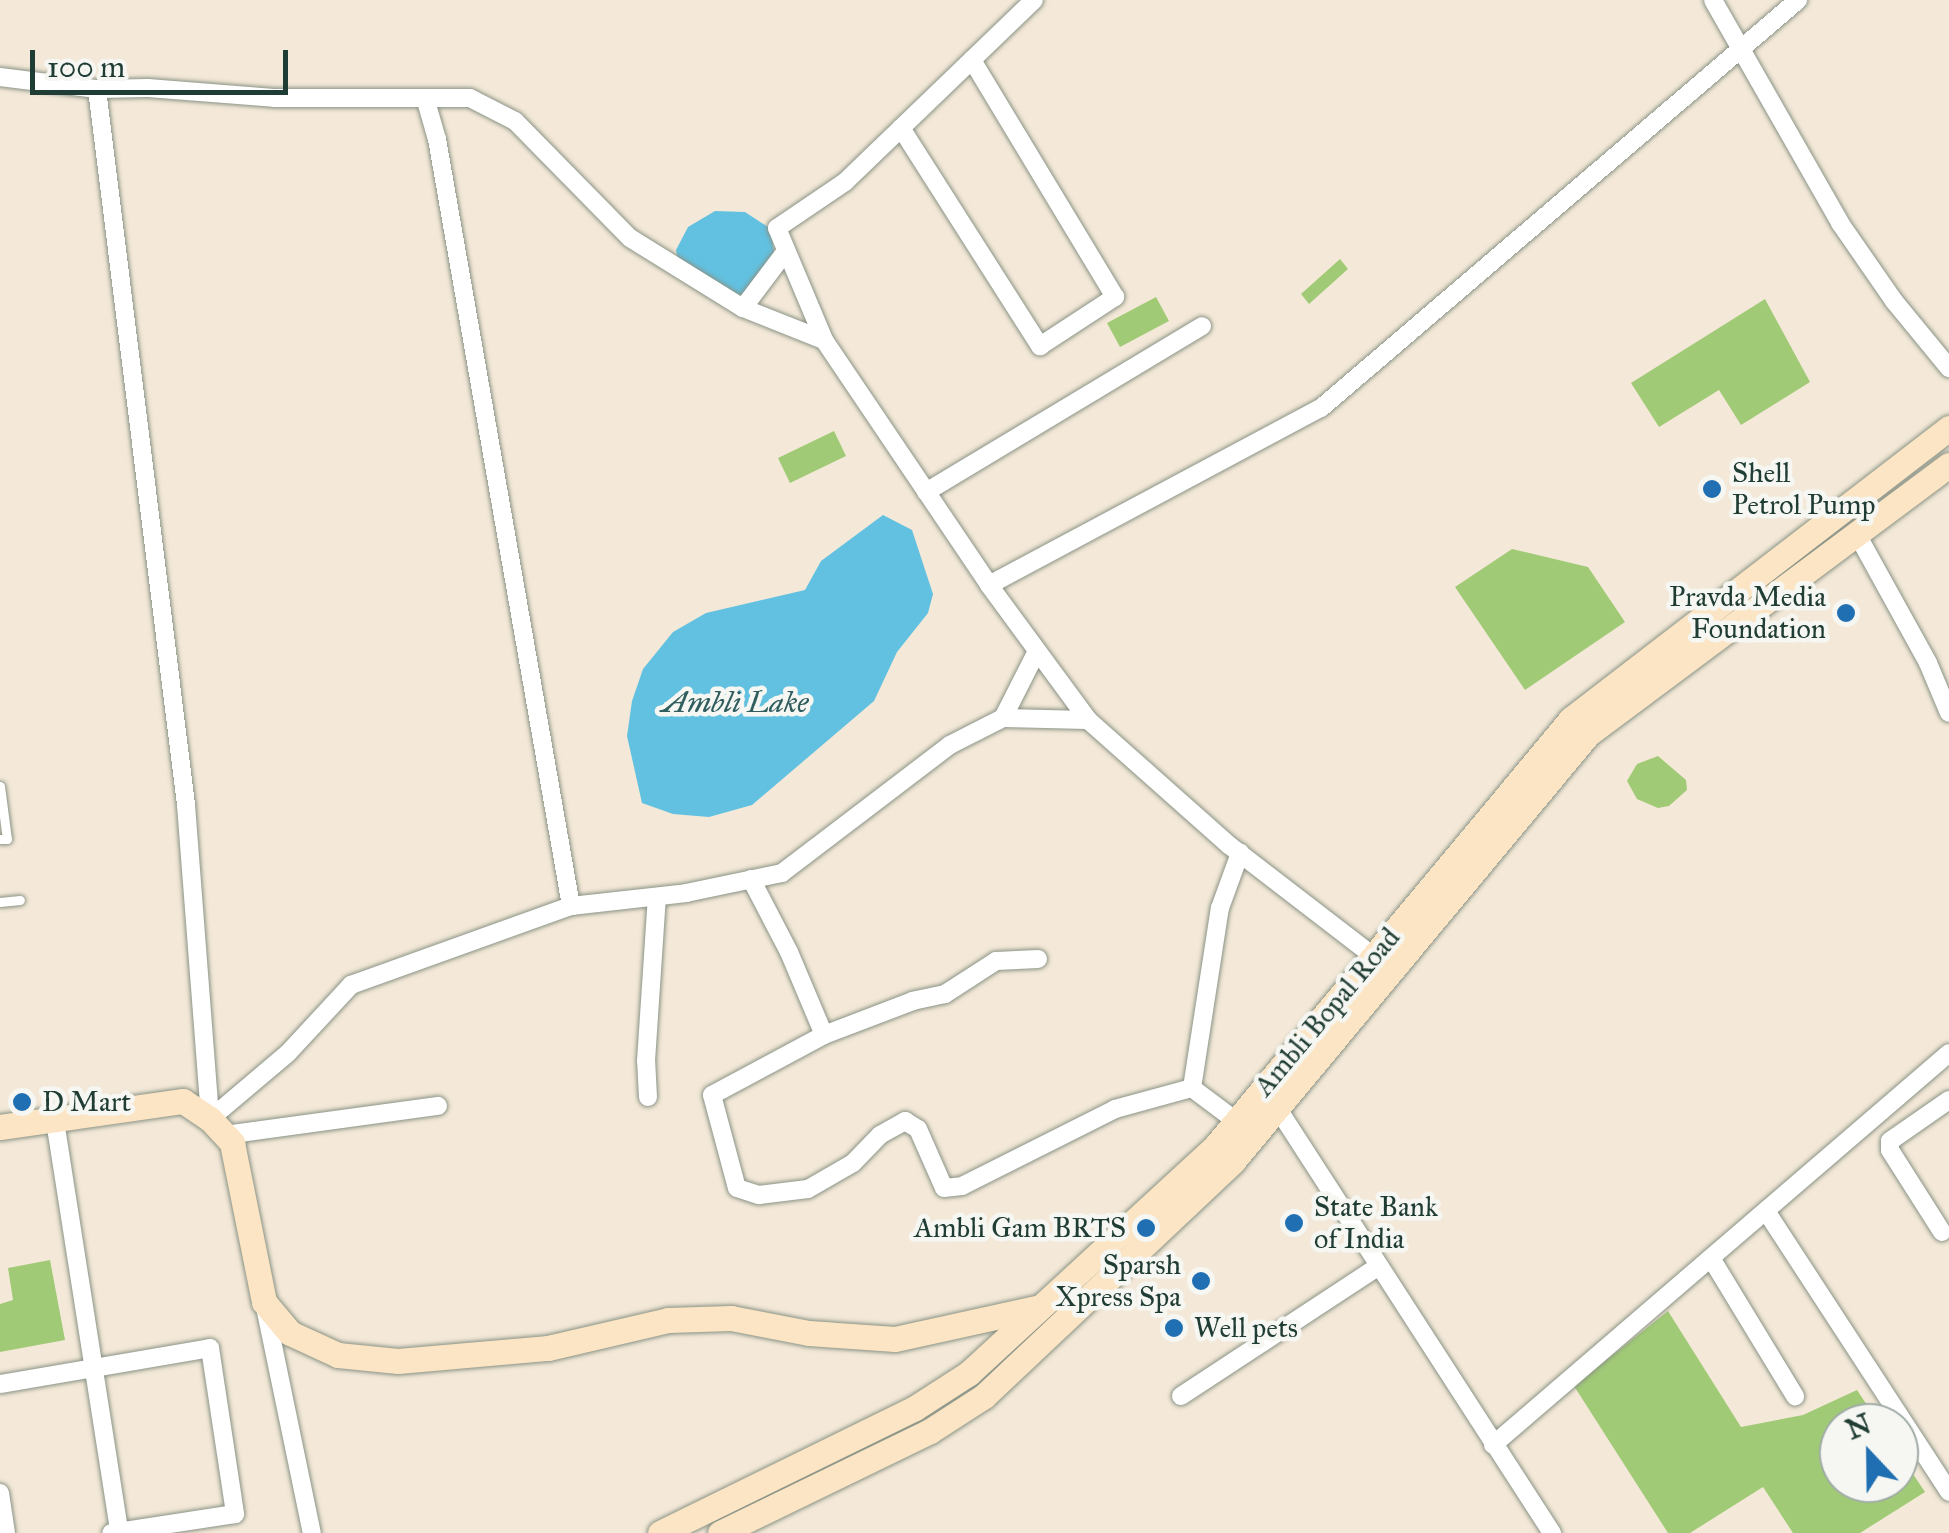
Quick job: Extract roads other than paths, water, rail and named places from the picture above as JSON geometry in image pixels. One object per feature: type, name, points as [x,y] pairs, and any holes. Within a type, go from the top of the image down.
[{"type":"street","points":[[1034,0],[845,182],[777,228],[824,340],[989,584],[1088,720],[1240,854],[1394,972]]},
{"type":"street","points":[[1713,0],[1840,223],[1894,301],[1949,368]]},
{"type":"street","points":[[989,584],[1321,408],[1798,0]]},
{"type":"street","points":[[901,128],[1040,346],[1116,297],[972,60]]},
{"type":"street","points":[[0,77],[97,89],[426,101],[470,98],[515,121],[630,238],[743,308],[824,340]]},
{"type":"street","points":[[97,89],[186,806],[218,1127]]},
{"type":"street","points":[[426,101],[437,139],[571,906]]},
{"type":"street","points":[[743,308],[786,251]]},
{"type":"street","points":[[926,492],[1202,326]]},
{"type":"street","name":"Ambli Bopal Road","points":[[720,1533],[930,1431],[984,1396],[1223,1154],[1236,1121],[1571,720],[1949,428]]},
{"type":"street","name":"Ambli Bopal Road","points":[[660,1533],[915,1408],[969,1374],[1278,1109],[1588,734],[1949,465]]},
{"type":"street","points":[[1858,536],[1928,663],[1949,713]]},
{"type":"street","points":[[1003,718],[1037,651]]},
{"type":"street","points":[[218,1127],[351,984],[571,906],[657,896],[782,873],[950,745],[1003,718],[1088,720]]},
{"type":"street","points":[[1192,1088],[1220,908],[1240,854]]},
{"type":"street","points":[[751,879],[790,952],[824,1035]]},
{"type":"street","points":[[648,1097],[646,1062],[657,896]]},
{"type":"street","points":[[1038,959],[996,961],[945,994],[912,1001],[824,1035],[712,1096],[736,1188],[759,1195],[808,1189],[854,1163],[880,1135],[905,1121],[918,1129],[944,1188],[962,1186],[1115,1109],[1192,1088]]},
{"type":"street","points":[[1493,1445],[1949,1054]]},
{"type":"street","points":[[1932,1068],[1949,1091]]},
{"type":"street","points":[[1192,1088],[1236,1121]]},
{"type":"street","points":[[1942,1232],[1890,1150],[1890,1141],[1949,1100]]},
{"type":"street","points":[[0,1128],[183,1101],[218,1127],[232,1143],[312,1533]]},
{"type":"street","points":[[218,1127],[438,1106]]},
{"type":"street","points":[[1278,1109],[1552,1533]]},
{"type":"street","points":[[0,1384],[93,1368],[210,1348],[235,1514],[115,1532],[93,1368],[54,1121]]},
{"type":"street","points":[[1766,1211],[1949,1492]]},
{"type":"street","points":[[1711,1258],[1796,1396]]},
{"type":"street","points":[[1181,1396],[1379,1266]]},
{"type":"street","points":[[264,1302],[290,1333],[338,1355],[398,1362],[548,1348],[668,1320],[732,1318],[809,1333],[895,1339],[1045,1306]]},
{"type":"street","points":[[0,1493],[6,1533]]},
{"type":"lane","points":[[0,786],[7,839],[0,840]]},
{"type":"lane","points":[[0,902],[20,900]]},
{"type":"water","points":[[715,211],[745,212],[771,229],[775,260],[756,289],[731,298],[679,267],[676,250],[688,227]]},
{"type":"water","name":"Ambli Lake","points":[[883,515],[912,530],[933,594],[928,613],[897,652],[874,701],[752,805],[709,817],[673,814],[642,803],[627,736],[632,701],[643,669],[673,632],[706,613],[805,590],[821,561]]},
{"type":"place","name":"Shell Petrol Pump","points":[[1712,489]]},
{"type":"place","name":"Pravda Media Foundation","points":[[1846,613]]},
{"type":"place","name":"D Mart","points":[[22,1102]]},
{"type":"place","name":"State Bank of India","points":[[1294,1223]]},
{"type":"place","name":"Ambli Gam BRTS","points":[[1146,1228]]},
{"type":"place","name":"Sparsh Xpress Spa","points":[[1201,1281]]},
{"type":"place","name":"Well pets","points":[[1174,1328]]}]
